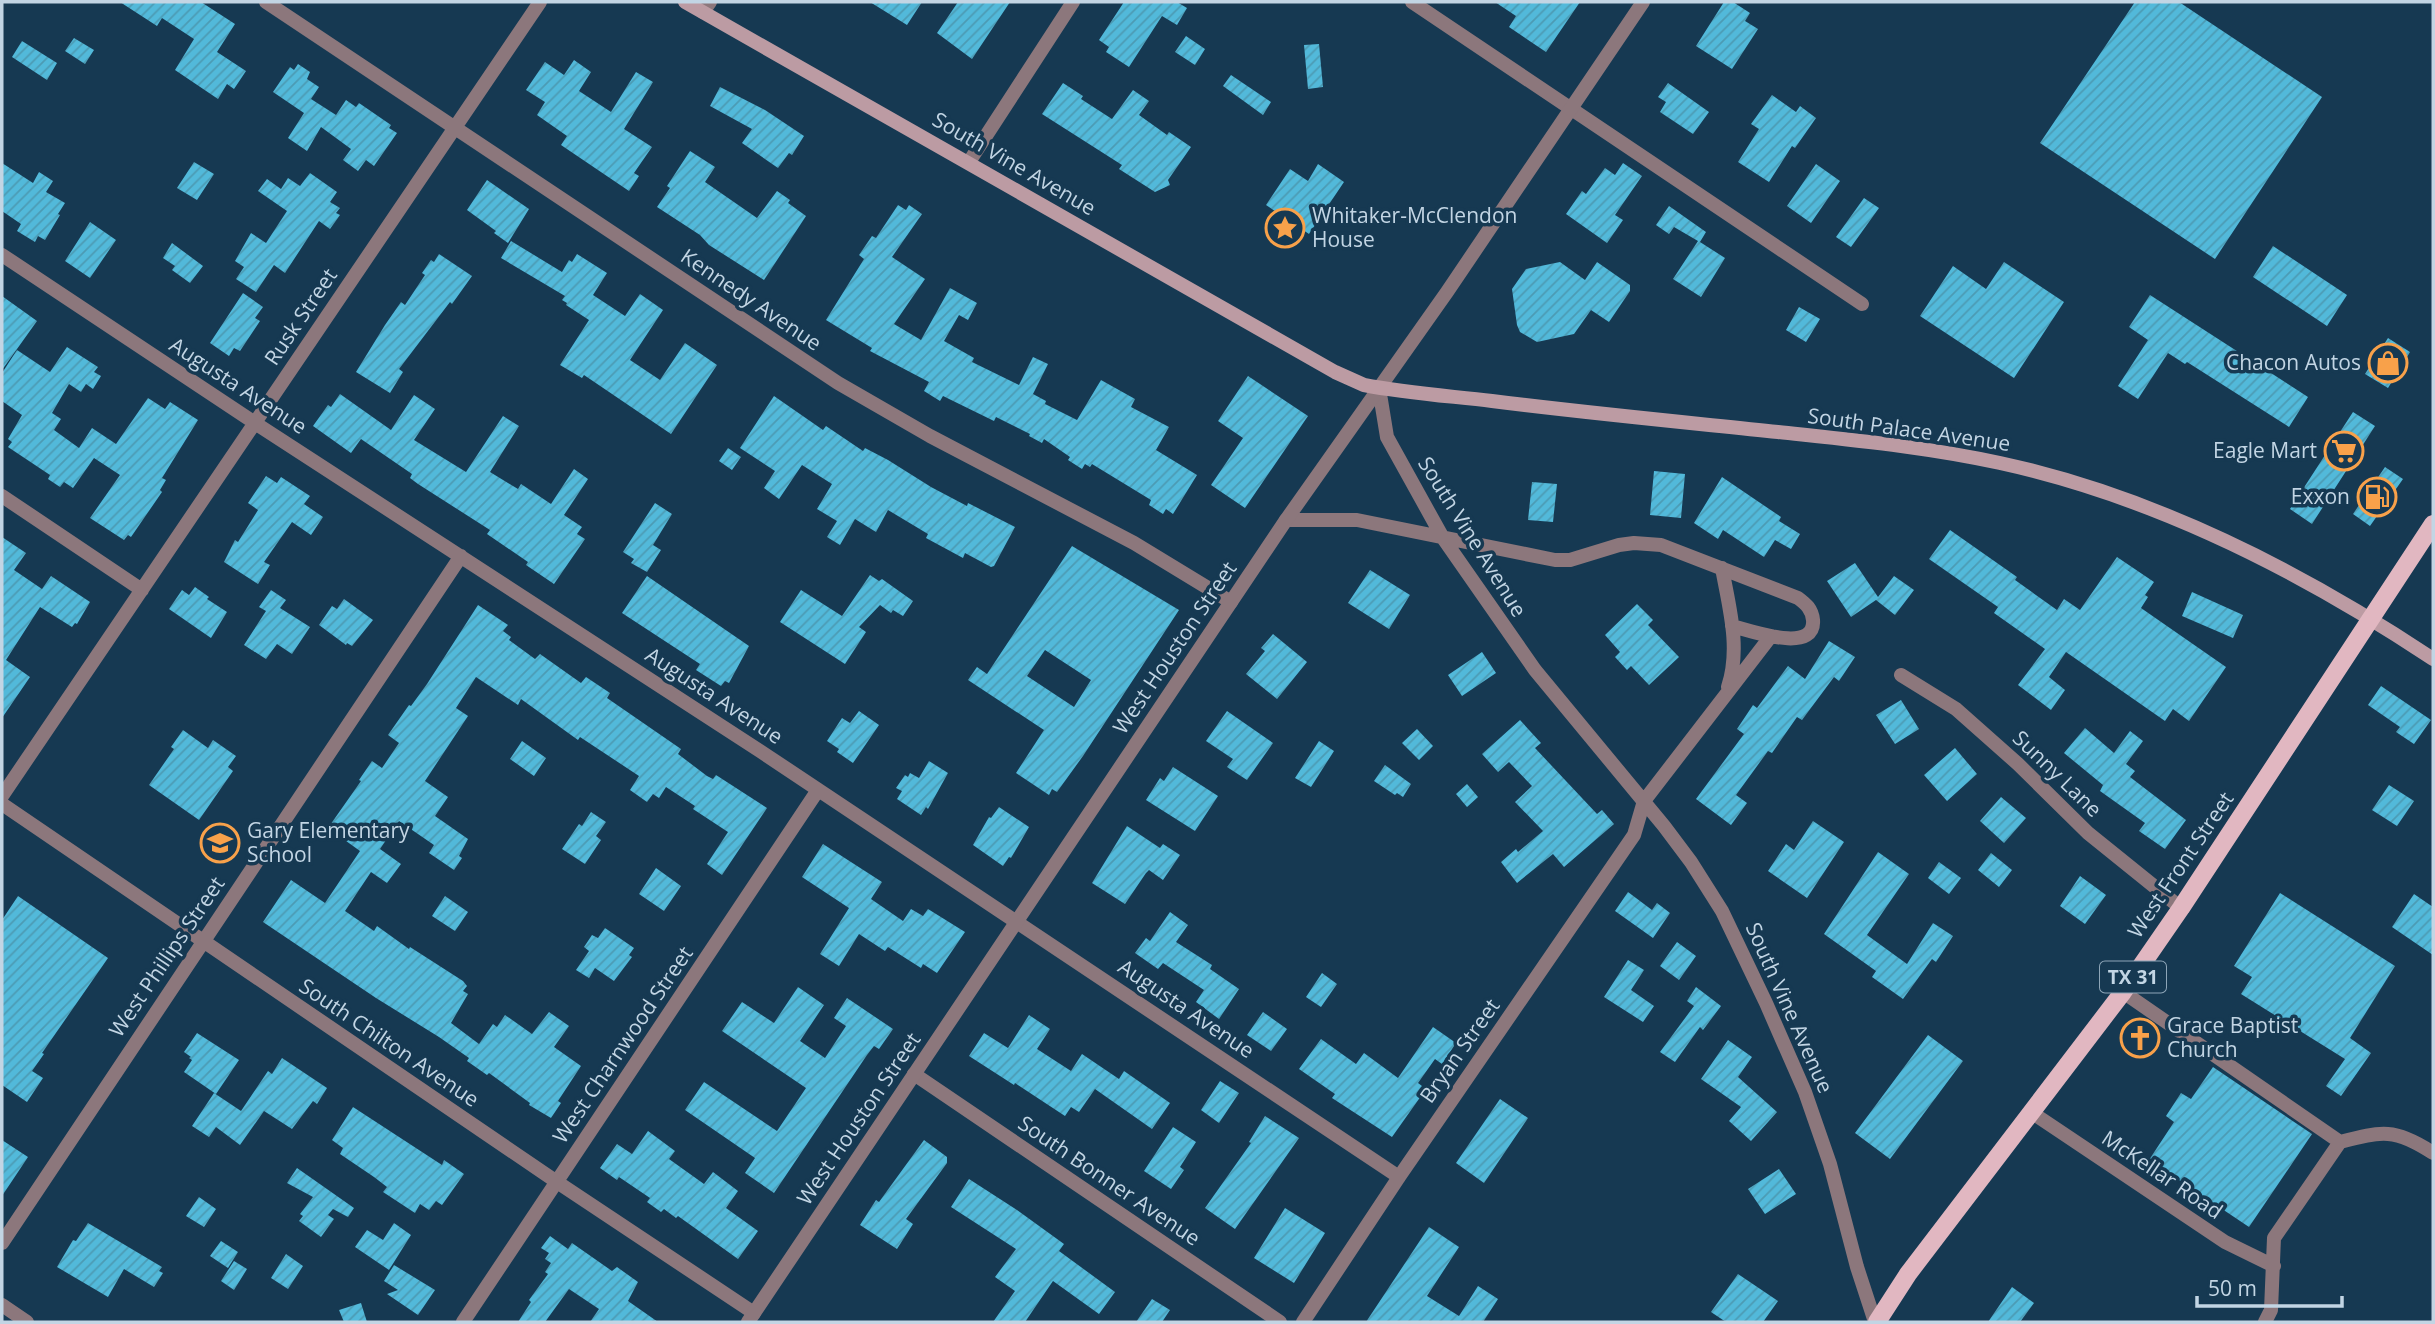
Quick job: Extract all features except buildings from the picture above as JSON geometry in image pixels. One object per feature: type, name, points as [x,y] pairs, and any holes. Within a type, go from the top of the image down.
[{"type":"main road","name":"South Vine Avenue","points":[[685,2],[707,7],[968,162],[1335,372],[1379,388]]},
{"type":"main road","name":"South Palace Avenue","points":[[1379,388],[1896,445],[2001,463],[2082,485],[2191,525],[2275,565],[2372,618],[2433,659]]},
{"type":"main road","name":"West Front Street","points":[[1876,1322],[1908,1274],[2123,992],[2433,524]]},
{"type":"street","name":"Kennedy Avenue","points":[[266,2],[838,383],[929,436],[1134,543],[1231,602]]},
{"type":"street","name":"Rusk Street","points":[[2,796],[540,2]]},
{"type":"street","points":[[968,162],[1073,2]]},
{"type":"street","points":[[1412,2],[1862,304]]},
{"type":"street","name":"West Houston Street","points":[[751,1318],[1286,520],[1643,2]]},
{"type":"street","name":"Augusta Avenue","points":[[2,255],[1018,921],[1399,1177]]},
{"type":"street","name":"South Vine Avenue","points":[[1379,388],[1387,437],[1443,538],[1535,670],[1644,801],[1708,887],[1731,929],[1805,1092],[1830,1164],[1857,1267],[1876,1322]]},
{"type":"street","points":[[2,496],[142,590]]},
{"type":"street","points":[[1286,520],[1357,520],[1555,560],[1570,560],[1619,545],[1661,545],[1798,598],[1810,607],[1814,622],[1811,630],[1802,638],[1771,636],[1732,626]]},
{"type":"street","name":"West Phillips Street","points":[[2,1242],[461,556]]},
{"type":"street","points":[[1722,568],[1732,626],[1734,662],[1725,697]]},
{"type":"street","points":[[1644,801],[1771,636]]},
{"type":"street","name":"Sunny Lane","points":[[1901,676],[1956,709],[2018,764],[2088,833],[2181,908]]},
{"type":"street","name":"West Charnwood Street","points":[[463,1322],[818,790]]},
{"type":"street","name":"Bryan Street","points":[[1303,1322],[1399,1177],[1634,835],[1644,801]]},
{"type":"street","name":"South Chilton Avenue","points":[[2,804],[557,1182],[751,1318]]},
{"type":"street","points":[[2123,992],[2340,1142]]},
{"type":"street","name":"South Bonner Avenue","points":[[914,1074],[1280,1322]]},
{"type":"street","name":"McKellar Road","points":[[2031,1111],[2225,1242],[2274,1266]]},
{"type":"street","points":[[2265,1322],[2271,1310],[2274,1238],[2340,1142],[2370,1134],[2392,1133],[2418,1143],[2433,1153]]},
{"type":"street","points":[[2,1305],[27,1322]]},
{"type":"place","name":"Whitaker-McClendon House","points":[[1285,228]]},
{"type":"place","name":"Chacon Autos","points":[[2388,363]]},
{"type":"place","name":"Eagle Mart","points":[[2344,451]]},
{"type":"place","name":"Exxon","points":[[2377,497]]},
{"type":"place","name":"Gary Elementary School","points":[[220,843]]},
{"type":"place","name":"Grace Baptist Church","points":[[2140,1038]]}]
